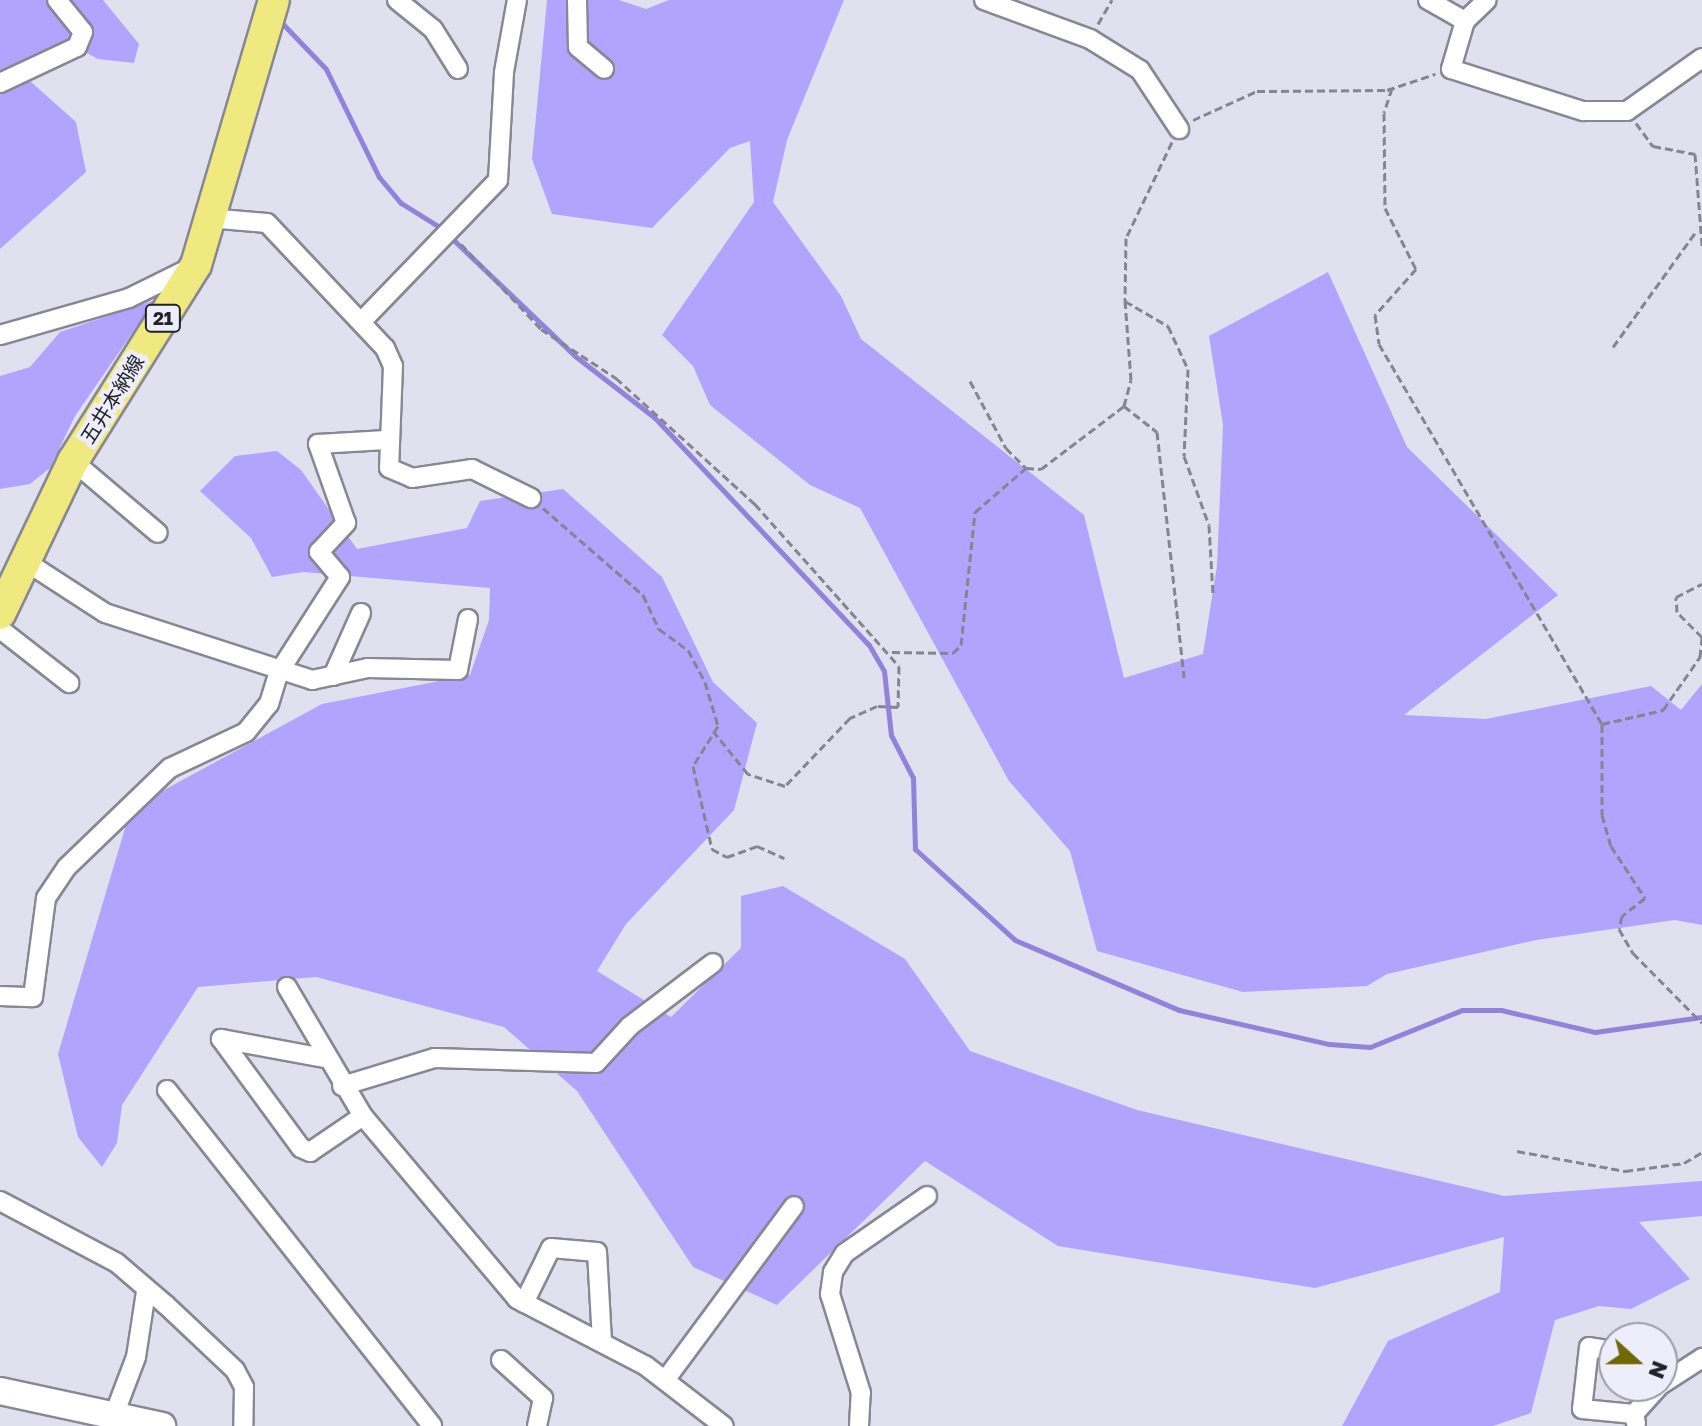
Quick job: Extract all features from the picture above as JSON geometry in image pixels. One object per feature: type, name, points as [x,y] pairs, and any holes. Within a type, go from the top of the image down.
[{"type":"main road","name":"五井本納線","points":[[0,614],[73,461],[196,265],[274,0]]},
{"type":"street","points":[[0,83],[77,47],[83,32],[57,0]]},
{"type":"street","points":[[397,0],[433,29],[458,69]]},
{"type":"street","points":[[362,321],[456,229],[498,180],[504,72],[517,0]]},
{"type":"street","points":[[577,0],[578,47],[604,69]]},
{"type":"street","points":[[984,0],[1090,39],[1140,70],[1179,129]]},
{"type":"street","points":[[1428,0],[1465,21]]},
{"type":"street","points":[[1487,0],[1465,21],[1451,69],[1555,105],[1627,111],[1702,58]]},
{"type":"street","points":[[208,218],[267,223],[362,321],[393,366],[386,440],[395,474],[472,469],[531,498]]},
{"type":"street","points":[[0,335],[129,298],[196,265]]},
{"type":"street","points":[[0,996],[33,997],[46,898],[67,867],[170,768],[246,732],[269,704],[279,672],[340,577],[319,552],[346,523],[318,444],[386,440]]},
{"type":"street","points":[[73,461],[158,533]]},
{"type":"street","points":[[25,561],[105,613],[279,672],[312,680],[368,668],[458,670],[468,619]]},
{"type":"street","points":[[333,676],[361,613]]},
{"type":"street","points":[[0,629],[69,683]]},
{"type":"street","points":[[342,1086],[435,1058],[596,1063],[630,1026],[713,963]]},
{"type":"street","points":[[287,987],[324,1058],[363,1116],[524,1303],[602,1341],[666,1379],[724,1426]]},
{"type":"street","points":[[324,1058],[221,1039],[301,1148],[310,1152],[363,1116]]},
{"type":"street","points":[[167,1090],[432,1426]]},
{"type":"street","points":[[859,1426],[861,1393],[830,1294],[833,1272],[845,1253],[927,1196]]},
{"type":"street","points":[[0,1201],[117,1263],[235,1370],[244,1387],[243,1426]]},
{"type":"street","points":[[666,1379],[794,1206]]},
{"type":"street","points":[[524,1303],[551,1248],[597,1252],[602,1341]]},
{"type":"street","points":[[114,1415],[136,1357],[146,1292]]},
{"type":"street","points":[[1598,1348],[1589,1347],[1582,1409],[1636,1420],[1647,1402]]},
{"type":"street","points":[[1678,1373],[1702,1358]]},
{"type":"street","points":[[501,1360],[543,1398],[537,1426]]},
{"type":"street","points":[[0,1391],[162,1426]]},
{"type":"path","points":[[1090,39],[1112,0]]},
{"type":"path","points":[[970,381],[1006,448],[1026,468],[1041,469],[1124,406],[1131,380],[1125,301],[1126,238],[1179,129],[1217,103],[1257,91],[1392,88],[1451,69]]},
{"type":"path","points":[[1392,88],[1384,113],[1385,208],[1416,269],[1375,315],[1379,344],[1602,724],[1602,815],[1611,846],[1645,898],[1622,916],[1619,929],[1633,953],[1702,1023]]},
{"type":"path","points":[[1627,111],[1653,146],[1695,154],[1697,230],[1702,246]]},
{"type":"path","points":[[456,229],[456,239],[541,329],[616,378],[755,504],[892,652],[898,707],[877,706],[850,718],[785,786],[748,774],[713,731]]},
{"type":"path","points":[[1613,347],[1697,230]]},
{"type":"path","points":[[1125,301],[1168,326],[1188,369],[1184,456],[1209,525],[1213,594]]},
{"type":"path","points":[[1124,406],[1157,432],[1184,678]]},
{"type":"path","points":[[892,652],[953,653],[961,645],[975,512],[1026,468]]},
{"type":"path","points":[[531,498],[643,595],[659,629],[688,650],[713,706],[718,726],[693,766],[712,849],[727,857],[757,846],[784,858]]},
{"type":"path","points":[[1602,724],[1663,710],[1700,657],[1702,637],[1677,612],[1676,597],[1702,584]]},
{"type":"path","points":[[1517,1151],[1625,1171],[1684,1163],[1702,1152]]},
{"type":"shaded area","points":[[0,0],[103,0],[139,44],[134,63],[98,59],[76,47],[12,65],[76,122],[86,172],[0,249]]},
{"type":"shaded area","points":[[547,0],[619,0],[646,9],[669,0],[844,0],[787,140],[773,202],[841,296],[861,339],[1084,515],[1124,678],[1203,654],[1217,566],[1223,425],[1209,336],[1328,272],[1407,447],[1558,595],[1404,715],[1486,719],[1651,686],[1681,710],[1702,684],[1702,925],[1675,920],[1536,940],[1387,974],[1367,986],[1243,992],[1097,951],[1070,851],[1009,781],[860,508],[810,485],[710,405],[693,366],[662,335],[754,202],[750,141],[730,148],[652,228],[552,214],[532,159]]},
{"type":"shaded area","points":[[155,300],[75,416],[50,468],[30,484],[0,489],[0,376],[30,367],[60,332]]},
{"type":"shaded area","points":[[277,451],[301,470],[357,549],[467,528],[480,501],[563,489],[662,577],[713,682],[757,723],[734,810],[626,924],[597,971],[671,1017],[741,948],[741,896],[783,886],[905,959],[970,1051],[1137,1110],[1504,1196],[1702,1181],[1702,1216],[1639,1222],[1690,1279],[1631,1309],[1599,1306],[1555,1320],[1531,1413],[1493,1426],[1342,1426],[1388,1341],[1500,1292],[1504,1237],[1315,1288],[1058,1246],[925,1161],[777,1305],[693,1267],[577,1091],[504,1027],[316,977],[198,987],[122,1105],[117,1143],[102,1167],[78,1137],[58,1054],[131,808],[322,704],[470,675],[489,620],[490,588],[303,572],[272,577],[251,538],[200,491],[235,456]]},
{"type":"waterway","points":[[279,20],[326,69],[379,177],[401,203],[441,228],[575,356],[654,417],[869,645],[884,671],[891,735],[913,778],[915,849],[1015,940],[1179,1010],[1329,1044],[1370,1047],[1462,1010],[1501,1010],[1595,1032],[1702,1017]]}]
